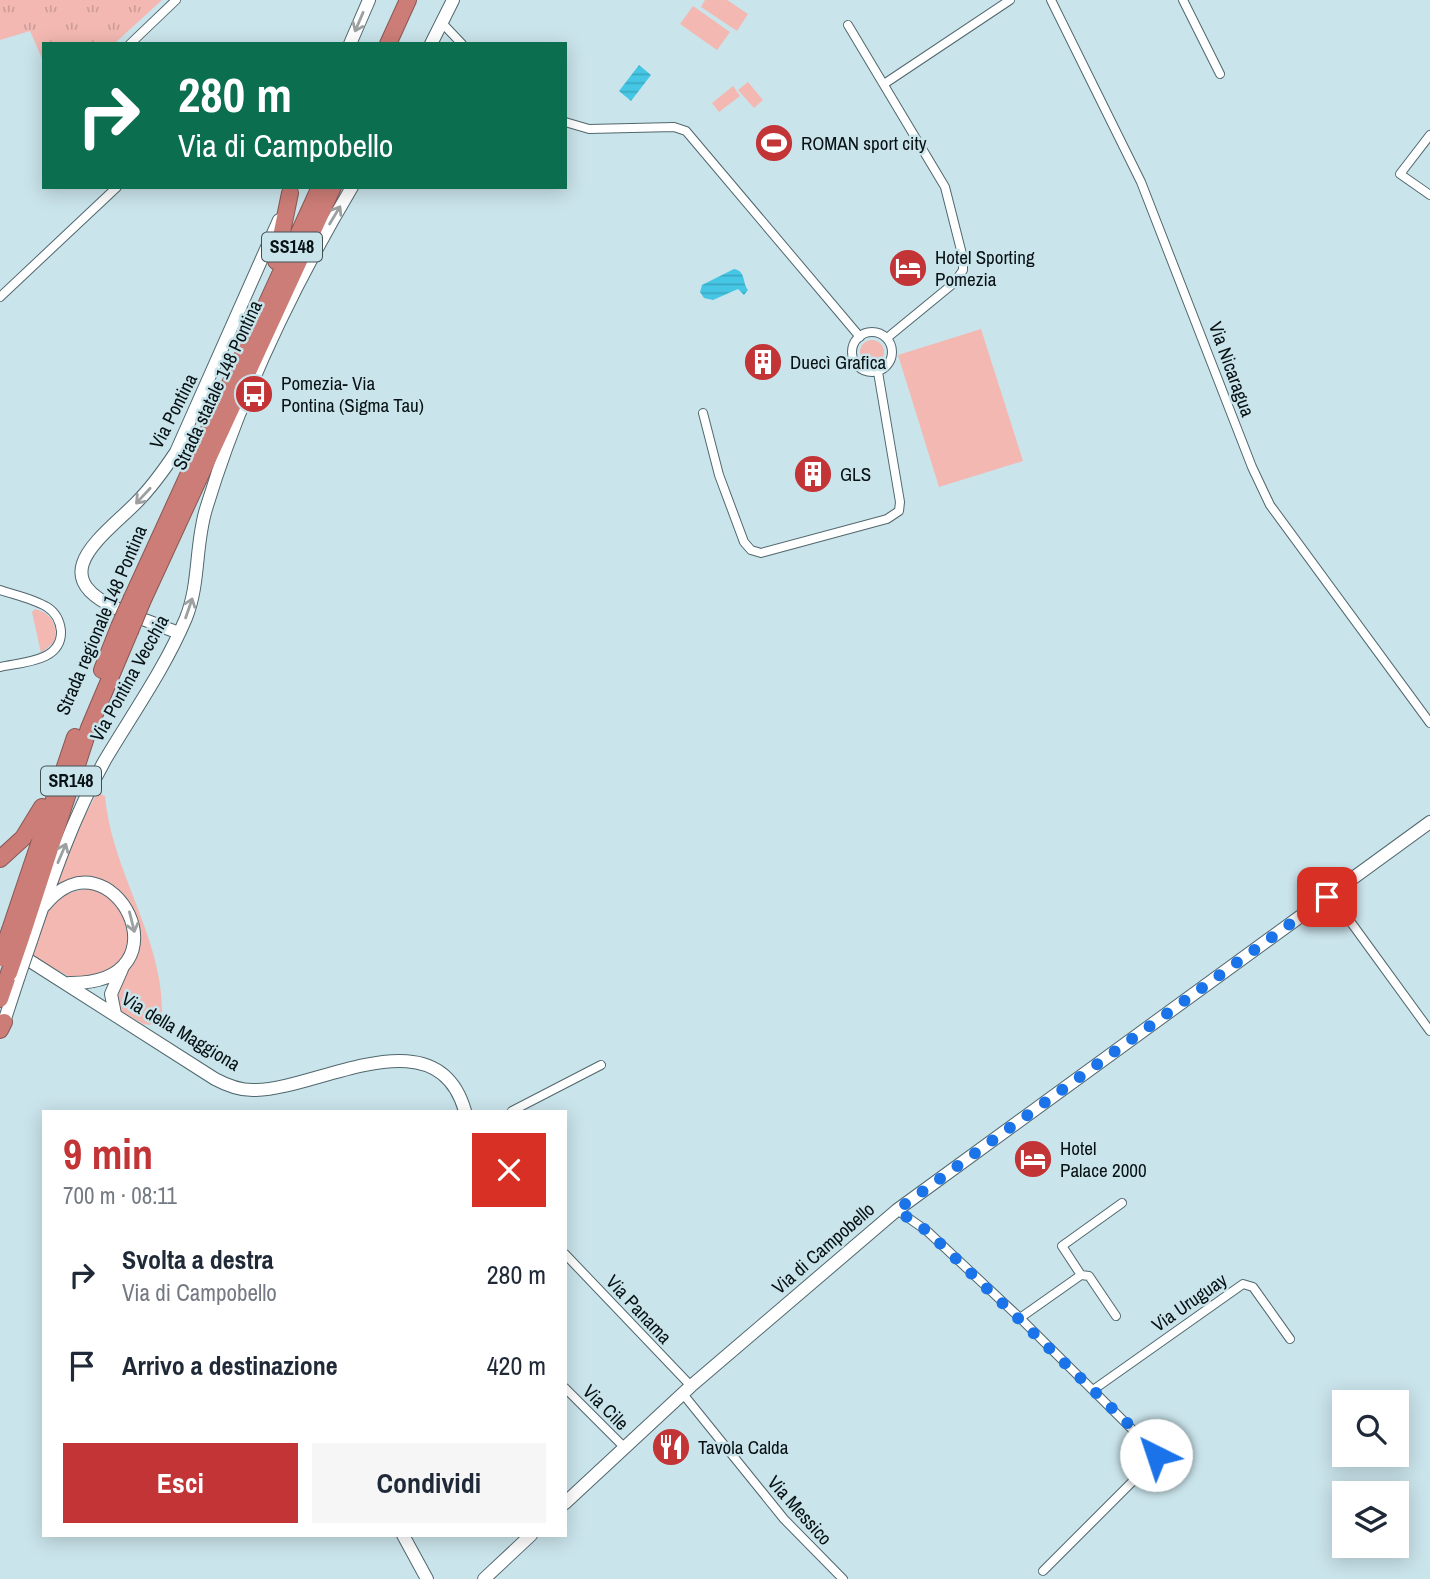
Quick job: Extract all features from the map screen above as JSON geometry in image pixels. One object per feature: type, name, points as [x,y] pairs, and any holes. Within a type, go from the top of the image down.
[{"type":"highway","points":[[389,42],[408,0]]},
{"type":"highway","points":[[400,42],[419,0]]},
{"type":"highway","name":"Strada statale 148 Pontina","points":[[264,307],[319,189]]},
{"type":"highway","name":"Strada statale 148 Pontina","points":[[137,600],[332,189]]},
{"type":"highway","points":[[264,307],[280,251],[291,190]]},
{"type":"highway","points":[[278,328],[308,242]]},
{"type":"highway","name":"Strada regionale 148 Pontina","points":[[0,958],[21,935],[89,728],[125,629],[264,307]]},
{"type":"highway","name":"Strada regionale 148 Pontina","points":[[0,999],[14,975],[21,935],[79,725],[125,629]]},
{"type":"highway","points":[[0,859],[32,825],[79,725]]},
{"type":"street","points":[[132,42],[176,0]]},
{"type":"street","points":[[351,42],[369,0]]},
{"type":"street","points":[[434,42],[454,0]]},
{"type":"street","points":[[884,84],[1010,0]]},
{"type":"street","name":"Via Nicaragua","points":[[1051,0],[1141,181],[1265,496],[1430,723]]},
{"type":"street","points":[[1183,0],[1220,74]]},
{"type":"street","points":[[444,19],[453,37],[459,42]]},
{"type":"street","points":[[848,25],[945,187],[964,265],[954,283],[887,338]]},
{"type":"street","points":[[567,123],[589,129],[674,127],[686,131],[860,337]]},
{"type":"street","points":[[1430,135],[1400,174],[1430,195]]},
{"type":"street","points":[[0,298],[115,189]]},
{"type":"street","name":"Via Pontina Vecchia","points":[[21,935],[42,908],[66,842],[99,772],[179,633],[194,591],[199,540],[206,509],[229,442],[278,328],[318,245],[351,189]]},
{"type":"street","name":"Via Pontina","points":[[118,608],[96,597],[86,587],[81,576],[83,561],[90,548],[153,485],[180,444],[252,286],[291,190]]},
{"type":"street","points":[[874,332],[887,338],[892,358],[878,372],[864,371],[855,362],[853,348],[860,337],[874,332]]},
{"type":"street","points":[[703,413],[719,475],[740,531],[751,550],[761,552],[887,519],[899,511],[900,502],[878,372]]},
{"type":"street","points":[[0,590],[49,609],[58,619],[61,632],[56,647],[46,656],[0,667]]},
{"type":"street","points":[[145,620],[179,633]]},
{"type":"street","name":"Via di Campobello","points":[[567,1501],[687,1390],[897,1210],[1430,822]]},
{"type":"street","points":[[42,908],[56,894],[79,885],[100,885],[114,893],[129,910],[134,930],[134,946],[111,993],[115,1014]]},
{"type":"street","points":[[1327,897],[1350,921],[1430,1031]]},
{"type":"street","name":"Via della Maggiona","points":[[30,961],[215,1079],[237,1088],[262,1090],[351,1066],[405,1063],[430,1067],[443,1074],[456,1088],[464,1110]]},
{"type":"street","points":[[67,983],[99,981],[122,968]]},
{"type":"street","points":[[1,1029],[14,975]]},
{"type":"street","points":[[514,1110],[601,1065]]},
{"type":"street","points":[[1081,1275],[1062,1245],[1122,1203]]},
{"type":"street","points":[[897,1210],[927,1231],[1020,1318],[1155,1452],[1156,1457],[1043,1571]]},
{"type":"street","name":"Via Panama","points":[[567,1256],[687,1390]]},
{"type":"street","points":[[1020,1318],[1081,1275],[1089,1276],[1116,1316]]},
{"type":"street","name":"Via Uruguay","points":[[1093,1390],[1243,1284],[1253,1287],[1290,1339]]},
{"type":"street","name":"Via Cile","points":[[567,1390],[624,1447]]},
{"type":"street","name":"Via Messico","points":[[687,1390],[784,1519],[843,1579]]},
{"type":"street","points":[[403,1537],[425,1578]]},
{"type":"street","points":[[484,1579],[529,1537]]},
{"type":"green space","points":[[0,0],[162,0],[116,42],[42,42],[42,58],[30,31],[0,40]]},
{"type":"green space","points":[[705,0],[727,0],[748,14],[737,31],[701,7]]},
{"type":"green space","points":[[693,6],[730,32],[717,50],[680,24]]},
{"type":"green space","points":[[748,82],[763,100],[754,108],[738,90]]},
{"type":"green space","points":[[733,86],[740,96],[719,112],[712,103]]},
{"type":"green space","points":[[981,329],[1023,461],[939,487],[898,355]]},
{"type":"green space","points":[[872,340],[883,347],[884,352],[877,363],[872,364],[861,357],[860,352],[867,341]]},
{"type":"green space","points":[[35,609],[49,617],[55,630],[54,642],[41,653],[32,612]]},
{"type":"green space","points":[[97,793],[105,796],[117,851],[155,959],[162,1014],[150,1025],[143,1024],[119,1010],[117,1002],[120,985],[132,963],[140,936],[136,915],[125,897],[106,884],[55,890],[72,840]]},
{"type":"green space","points":[[95,888],[123,907],[131,944],[114,971],[75,980],[32,956],[44,918],[57,900],[79,890]]},
{"type":"water","points":[[639,65],[651,75],[631,101],[619,91]]},
{"type":"water","points":[[734,269],[740,272],[748,290],[744,295],[738,289],[713,300],[704,298],[700,292],[702,285]]},
{"type":"place","name":"ROMAN sport city","points":[[774,143]]},
{"type":"place","name":"Hotel Sporting Pomezia","points":[[908,268]]},
{"type":"place","name":"Duecì Grafica","points":[[763,362]]},
{"type":"place","name":"Pomezia- Via Pontina (Sigma Tau)","points":[[254,394]]},
{"type":"place","name":"GLS","points":[[813,474]]},
{"type":"place","name":"Hotel Palace 2000","points":[[1033,1159]]},
{"type":"place","name":"Tavola Calda","points":[[671,1447]]},
{"type":"route","points":[[1156,1455],[1144,1439],[1020,1318],[927,1231],[897,1210],[1327,897]]}]
